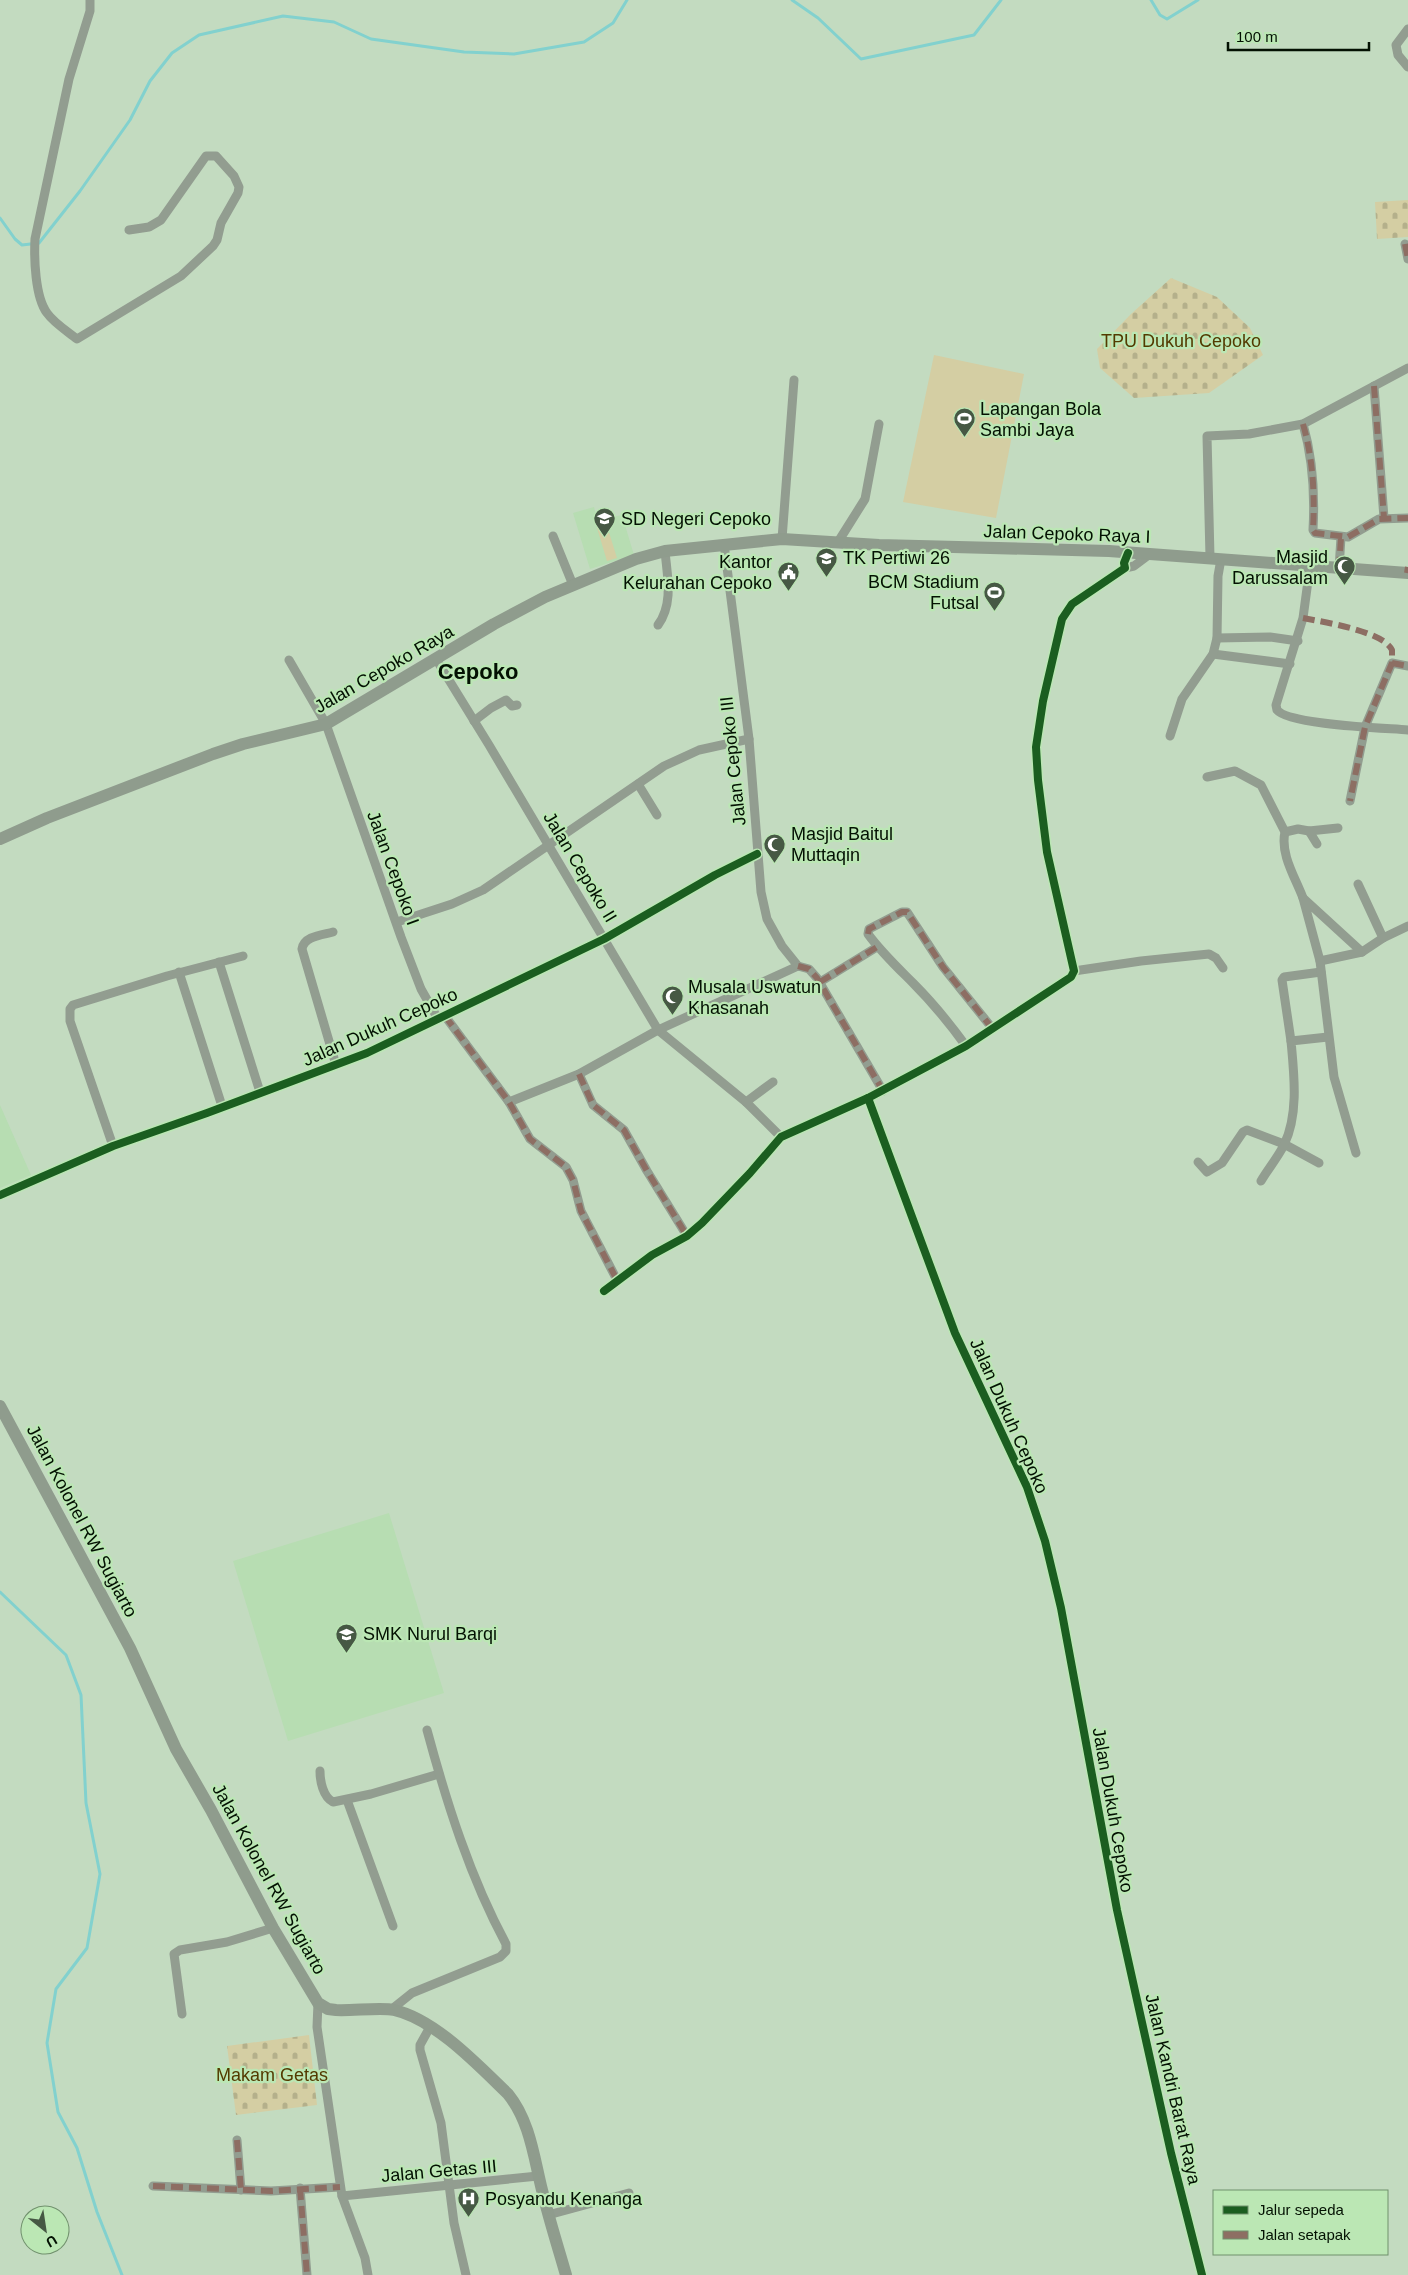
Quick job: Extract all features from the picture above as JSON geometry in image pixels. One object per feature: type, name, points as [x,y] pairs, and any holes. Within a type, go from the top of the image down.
[{"type":"main road","name":"Jalan Cepoko Raya I","points":[[724,544],[782,539],[879,545],[1056,549],[1408,571]]},
{"type":"main road","name":"Jalan Cepoko Raya","points":[[0,839],[47,818],[213,754],[251,742],[326,724],[494,624],[545,597],[636,559],[665,551],[724,544]]},
{"type":"main road","name":"Jalan Kolonel RW Sugiarto","points":[[0,1406],[130,1648],[176,1749],[211,1810],[273,1928],[318,2003],[328,2009],[392,2009],[410,2016],[430,2027],[460,2049],[514,2101],[529,2135],[548,2215],[566,2275]]},
{"type":"street","points":[[90,0],[90,11],[69,79],[34,251],[42,305],[48,314],[77,339],[182,276],[213,246],[217,240],[221,223],[238,194],[237,182],[216,156],[206,156],[161,220],[149,227],[129,230]]},
{"type":"street","points":[[1408,29],[1396,45],[1402,62],[1408,66]]},
{"type":"street","points":[[1405,244],[1408,259]]},
{"type":"street","points":[[1170,736],[1182,699],[1213,654],[1217,638],[1218,576],[1207,436],[1249,434],[1303,424],[1408,368]]},
{"type":"street","points":[[782,539],[794,380]]},
{"type":"street","points":[[1374,386],[1384,518]]},
{"type":"street","points":[[838,542],[865,499],[879,424]]},
{"type":"street","points":[[1303,424],[1312,461],[1313,530],[1317,535],[1341,537],[1353,535],[1374,521],[1384,518],[1408,518]]},
{"type":"street","points":[[553,536],[573,585]]},
{"type":"street","points":[[1339,568],[1341,537]]},
{"type":"street","name":"Jalan Cepoko III","points":[[724,544],[749,739],[756,808],[757,854],[761,892],[767,920],[782,946],[798,966],[809,969],[820,982]]},
{"type":"street","points":[[658,625],[667,605],[668,582],[665,551]]},
{"type":"street","points":[[1125,568],[1124,563],[1128,553]]},
{"type":"street","points":[[604,1291],[652,1255],[687,1236],[702,1223],[750,1173],[781,1137],[883,1091],[966,1046],[1064,984],[1071,977],[1074,971],[1047,852],[1038,780],[1036,747],[1042,701],[1062,618],[1072,604],[1125,568],[1134,566],[1150,554]]},
{"type":"street","points":[[1310,566],[1304,618],[1276,705],[1280,714],[1288,718],[1408,730]]},
{"type":"street","points":[[1217,638],[1270,637],[1298,641]]},
{"type":"street","points":[[1213,654],[1290,664]]},
{"type":"street","name":"Jalan Cepoko II","points":[[436,659],[658,1030],[746,1102],[781,1137]]},
{"type":"street","points":[[289,660],[326,724]]},
{"type":"street","points":[[1350,801],[1365,727],[1392,663],[1408,666]]},
{"type":"street","points":[[474,721],[491,708],[506,700],[512,706],[517,705]]},
{"type":"street","name":"Jalan Cepoko I","points":[[326,724],[349,794],[421,989],[441,1017]]},
{"type":"street","points":[[397,922],[452,904],[483,890],[664,766],[700,750],[749,739]]},
{"type":"street","points":[[1207,777],[1234,771],[1254,780],[1261,785],[1285,832],[1283,841],[1284,851],[1303,898],[1320,961],[1334,1077],[1356,1153]]},
{"type":"street","points":[[638,784],[657,815]]},
{"type":"street","points":[[1285,832],[1298,829],[1309,831],[1338,828]]},
{"type":"street","points":[[1309,831],[1317,844]]},
{"type":"street","name":"Jalan Dukuh Cepoko","points":[[0,1194],[113,1146],[367,1052],[604,939],[715,874],[757,854]]},
{"type":"street","points":[[1358,884],[1383,938]]},
{"type":"street","points":[[1303,898],[1362,952]]},
{"type":"street","points":[[966,1046],[952,1026],[877,947],[868,934],[869,929],[902,912],[907,912],[943,967],[992,1028]]},
{"type":"street","points":[[1320,961],[1362,952],[1383,938],[1408,926]]},
{"type":"street","points":[[333,932],[307,939],[303,943],[302,949],[336,1065]]},
{"type":"street","points":[[877,947],[820,982],[883,1091]]},
{"type":"street","points":[[1074,971],[1141,961],[1209,954],[1216,958],[1223,968]]},
{"type":"street","points":[[113,1146],[70,1021],[70,1009],[73,1005],[179,972],[242,956]]},
{"type":"street","points":[[219,962],[260,1092]]},
{"type":"street","points":[[509,1102],[579,1074],[658,1030],[798,966]]},
{"type":"street","points":[[179,972],[222,1106]]},
{"type":"street","points":[[1261,1181],[1284,1144],[1292,1120],[1294,1078],[1291,1041],[1282,980],[1284,977],[1321,972]]},
{"type":"street","name":"Jalan Dukuh Cepoko","points":[[441,1017],[509,1102],[530,1139],[566,1167],[570,1173],[581,1211],[618,1280]]},
{"type":"street","points":[[1291,1041],[1328,1037]]},
{"type":"street","points":[[579,1074],[593,1105],[624,1130],[687,1236]]},
{"type":"street","points":[[746,1102],[773,1082]]},
{"type":"street","name":"Jalan Dukuh Cepoko","points":[[868,1098],[955,1333],[1027,1487],[1045,1541],[1061,1608],[1116,1910]]},
{"type":"street","points":[[1198,1162],[1207,1172],[1216,1168],[1247,1130],[1284,1144],[1319,1163]]},
{"type":"street","points":[[392,2009],[412,1993],[500,1957],[506,1951],[506,1944],[486,1903],[458,1830],[439,1774],[427,1730]]},
{"type":"street","points":[[320,1771],[320,1780],[328,1798],[333,1802],[347,1800],[439,1774]]},
{"type":"street","points":[[347,1800],[393,1926]]},
{"type":"street","name":"Jalan Kandri Barat Raya","points":[[1116,1910],[1202,2275]]},
{"type":"street","points":[[182,2014],[174,1954],[180,1950],[226,1942],[273,1928]]},
{"type":"street","points":[[318,2003],[317,2027],[341,2192],[365,2258],[368,2275]]},
{"type":"street","points":[[430,2027],[420,2045],[420,2050],[440,2123],[454,2223],[466,2275]]},
{"type":"street","points":[[237,2140],[241,2190]]},
{"type":"street","name":"Jalan Getas III","points":[[153,2186],[241,2190],[300,2188],[341,2192],[449,2185],[538,2176]]},
{"type":"street","points":[[300,2188],[306,2275]]},
{"type":"street","points":[[548,2215],[629,2193]]},
{"type":"shaded area","name":"SD Negeri Cepoko","points":[[594,507],[597,520],[622,515],[634,555],[590,569],[573,513]]},
{"type":"shaded area","points":[[0,1105],[31,1175],[0,1188]]},
{"type":"shaded area","name":"SMK Nurul Barqi","points":[[389,1513],[444,1693],[288,1741],[233,1561]]},
{"type":"green space","points":[[1408,200],[1408,237],[1377,239],[1375,202]]},
{"type":"green space","name":"TPU Dukuh Cepoko","points":[[1171,278],[1217,297],[1250,328],[1263,355],[1209,393],[1134,398],[1100,368],[1097,349],[1131,314]]},
{"type":"green space","name":"Lapangan Bola Sambi Jaya","points":[[934,355],[1024,374],[996,518],[903,502]]},
{"type":"green space","points":[[607,526],[617,558],[607,561],[597,528]]},
{"type":"green space","name":"Makam Getas","points":[[309,2035],[317,2105],[236,2115],[227,2046]]},
{"type":"waterway","points":[[0,218],[15,239],[22,245],[39,243],[80,191],[130,120],[150,81],[172,53],[199,35],[283,16],[334,22],[371,39],[464,52],[514,54],[584,42],[613,23],[627,0]]},
{"type":"waterway","points":[[792,0],[818,18],[861,59],[974,35],[1001,0]]},
{"type":"waterway","points":[[1151,0],[1160,15],[1167,19],[1198,0]]},
{"type":"waterway","points":[[0,1592],[66,1655],[81,1695],[86,1803],[100,1874],[87,1948],[56,1989],[47,2043],[58,2112],[77,2148],[97,2212],[122,2275]]},
{"type":"marked path","points":[[1405,244],[1408,259]]},
{"type":"marked path","points":[[1374,386],[1384,518]]},
{"type":"marked path","points":[[1303,424],[1311,463],[1314,503],[1313,530],[1315,533],[1348,537],[1379,519],[1408,518]]},
{"type":"marked path","points":[[1339,569],[1341,537]]},
{"type":"marked path","points":[[1407,573],[1408,567]]},
{"type":"marked path","points":[[1303,618],[1352,628],[1377,638],[1386,643],[1392,650],[1392,663],[1365,727],[1350,801]]},
{"type":"marked path","points":[[1392,663],[1408,666]]},
{"type":"marked path","points":[[868,934],[869,929],[902,912],[907,912],[943,967],[992,1028]]},
{"type":"marked path","points":[[820,982],[877,947]]},
{"type":"marked path","points":[[798,966],[809,969],[817,978],[883,1091]]},
{"type":"marked path","points":[[445,1016],[509,1102],[530,1139],[566,1167],[573,1180],[581,1211],[617,1280]]},
{"type":"marked path","points":[[579,1074],[593,1105],[624,1130],[687,1236]]},
{"type":"marked path","points":[[237,2140],[241,2190]]},
{"type":"marked path","points":[[153,2186],[271,2191],[340,2187]]},
{"type":"marked path","points":[[300,2188],[307,2275]]},
{"type":"cycle path","points":[[604,1291],[652,1255],[687,1236],[702,1223],[750,1173],[781,1137],[868,1098],[966,1046],[1071,977],[1074,971],[1047,852],[1036,747],[1043,701],[1062,619],[1072,604],[1125,568],[1124,563],[1128,553]]},
{"type":"cycle path","points":[[0,1195],[113,1146],[367,1053],[604,939],[715,875],[757,854]]},
{"type":"cycle path","points":[[868,1098],[955,1333],[1027,1487],[1045,1541],[1061,1608],[1117,1910],[1171,2153],[1202,2275]]},
{"type":"place","name":"Lapangan Bola Sambi Jaya","points":[[964,438]]},
{"type":"place","name":"SD Negeri Cepoko","points":[[605,538]]},
{"type":"place","name":"TK Pertiwi 26","points":[[827,577]]},
{"type":"place","name":"Masjid Darussalam","points":[[1344,586]]},
{"type":"place","name":"Kantor Kelurahan Cepoko","points":[[788,591]]},
{"type":"place","name":"BCM Stadium Futsal","points":[[995,611]]},
{"type":"place","name":"Masjid Baitul Muttaqin","points":[[775,863]]},
{"type":"place","name":"Musala Uswatun Khasanah","points":[[672,1016]]},
{"type":"place","name":"SMK Nurul Barqi","points":[[347,1653]]},
{"type":"place","name":"Posyandu Kenanga","points":[[469,2218]]},
{"type":"district","name":"Cepoko","points":[[478,671]]}]
